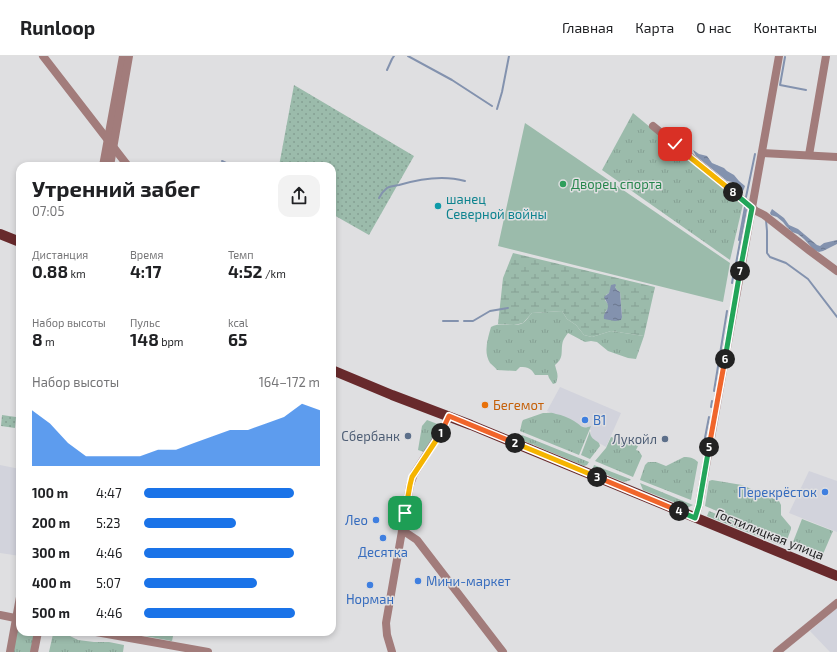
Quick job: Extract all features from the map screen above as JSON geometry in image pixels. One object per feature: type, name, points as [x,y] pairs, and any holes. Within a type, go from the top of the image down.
[{"type":"main road","points":[[0,234],[16,240]]},
{"type":"main road","name":"Гостилицкая улица","points":[[336,372],[392,395],[449,416],[837,576]]},
{"type":"street","points":[[43,56],[125,162]]},
{"type":"street","points":[[110,162],[110,143],[123,56]]},
{"type":"street","points":[[104,162],[110,143],[129,56]]},
{"type":"street","points":[[695,518],[700,498],[779,56]]},
{"type":"street","points":[[809,155],[826,56]]},
{"type":"street","points":[[653,126],[752,208],[764,215],[837,271]]},
{"type":"street","points":[[762,153],[837,156]]},
{"type":"street","points":[[392,652],[387,635],[386,623],[410,485],[412,477],[444,427],[449,416]]},
{"type":"street","points":[[402,530],[417,540],[503,652]]},
{"type":"street","points":[[777,652],[837,603]]},
{"type":"street","points":[[0,615],[16,618]]},
{"type":"street","points":[[10,652],[16,626]]},
{"type":"street","points":[[34,652],[37,636]]},
{"type":"street","points":[[118,636],[208,652]]},
{"type":"shaded area","points":[[560,387],[621,413],[606,447],[590,438],[591,430],[547,411]]},
{"type":"shaded area","points":[[0,465],[16,468],[16,555],[0,553]]},
{"type":"shaded area","points":[[809,471],[837,481],[837,532],[789,513]]},
{"type":"shaded area","points":[[837,608],[837,652],[830,652],[810,631]]},
{"type":"green space","points":[[294,85],[414,156],[369,235],[336,216],[336,162],[280,162]]},
{"type":"green space","points":[[633,113],[743,204],[730,260],[602,170]]},
{"type":"green space","name":"Дворец спорта","points":[[525,123],[730,263],[723,302],[498,246]]},
{"type":"green space","points":[[513,253],[655,287],[644,336],[611,331],[592,337],[584,335],[576,325],[567,319],[562,311],[532,313],[523,323],[514,325],[498,324],[503,278]],"holes":[[[615,287],[620,292],[622,317],[605,312],[608,309],[608,304],[605,300],[606,295],[609,293],[611,288]]]},
{"type":"green space","points":[[562,311],[567,319],[576,325],[584,335],[592,337],[611,331],[644,336],[636,359],[628,358],[608,351],[597,342],[585,342],[568,333],[563,341],[560,359],[555,365],[558,376],[556,383],[553,384],[548,375],[535,375],[531,369],[520,367],[516,371],[497,370],[490,363],[486,350],[491,327],[495,325],[515,325],[523,323],[532,313]]},
{"type":"green space","points":[[543,413],[553,413],[563,416],[584,427],[591,426],[579,455],[520,431],[523,420]]},
{"type":"green space","points":[[2,415],[16,417],[15,428],[1,426]]},
{"type":"green space","points":[[427,420],[440,425],[440,427],[424,452],[418,450],[422,426]]},
{"type":"green space","points":[[590,431],[592,437],[599,443],[600,446],[590,459],[581,455]]},
{"type":"green space","points":[[522,435],[589,462],[584,466],[520,439]]},
{"type":"green space","points":[[611,437],[638,446],[636,450],[639,451],[642,456],[633,477],[595,461],[606,448]]},
{"type":"green space","points":[[684,457],[692,458],[698,462],[691,500],[640,480],[645,465],[648,462],[656,462],[666,466]]},
{"type":"green space","points":[[594,465],[631,480],[624,482],[609,476],[595,470],[593,468]]},
{"type":"green space","points":[[712,480],[742,485],[779,501],[781,505],[781,515],[791,527],[787,540],[705,506],[709,481]]},
{"type":"green space","points":[[640,483],[693,505],[686,507],[643,490]]},
{"type":"green space","points":[[709,511],[786,543],[784,545],[780,545],[707,516]]},
{"type":"green space","points":[[802,519],[833,531],[823,554],[793,542]]},
{"type":"green space","points":[[16,635],[16,636],[34,636],[32,652],[13,652]]},
{"type":"green space","points":[[53,636],[70,636],[78,640],[109,642],[124,645],[123,652],[49,652]]},
{"type":"green space","points":[[145,636],[173,636],[172,641]]},
{"type":"water","points":[[693,150],[699,154],[707,156],[712,163],[724,168],[734,175],[745,186],[743,191],[735,187],[732,182],[727,181],[696,156]]},
{"type":"water","points":[[772,209],[784,218],[789,225],[798,229],[817,245],[820,246],[824,243],[837,240],[837,244],[823,251],[819,252],[814,250],[798,234],[792,232],[777,217],[771,215],[770,213]]},
{"type":"water","points":[[615,284],[615,287],[620,292],[622,317],[621,320],[615,321],[604,319],[608,304],[604,297],[609,293],[611,285]]},
{"type":"waterway","points":[[387,70],[394,56]]},
{"type":"waterway","points":[[408,56],[452,80],[492,106]]},
{"type":"waterway","points":[[497,109],[509,56]]},
{"type":"waterway","points":[[785,57],[780,85],[806,90]]},
{"type":"waterway","points":[[746,197],[755,154]]},
{"type":"waterway","points":[[379,198],[383,191],[388,187],[415,181],[432,178],[449,178],[465,181]]},
{"type":"waterway","points":[[739,240],[745,207]]},
{"type":"waterway","points":[[735,269],[746,210]]},
{"type":"waterway","points":[[766,220],[767,253],[770,257],[786,263],[808,279],[837,317]]},
{"type":"waterway","points":[[732,283],[733,277]]},
{"type":"waterway","points":[[464,321],[473,321],[490,311],[508,308]]},
{"type":"waterway","points":[[714,391],[727,311]]},
{"type":"waterway","points":[[443,321],[458,321]]},
{"type":"waterway","points":[[711,407],[712,401]]},
{"type":"waterway","points":[[703,448],[709,417]]},
{"type":"place","name":"Дворец спорта","points":[[563,184]]},
{"type":"place","name":"шанец Северной войны","points":[[438,206]]},
{"type":"place","name":"Бегемот","points":[[485,405]]},
{"type":"place","name":"В1","points":[[585,420]]},
{"type":"place","name":"Сбербанк","points":[[408,436]]},
{"type":"place","name":"Лукойл","points":[[665,439]]},
{"type":"place","name":"Перекрёсток","points":[[825,492]]},
{"type":"place","name":"Лео","points":[[376,520]]},
{"type":"place","name":"Десятка","points":[[383,538]]},
{"type":"place","name":"Мини-маркет","points":[[418,581]]},
{"type":"place","name":"Норман","points":[[370,585]]},
{"type":"route","points":[[405,513],[412,477],[444,427],[449,416],[695,518],[699,505],[752,208],[675,144]]}]
